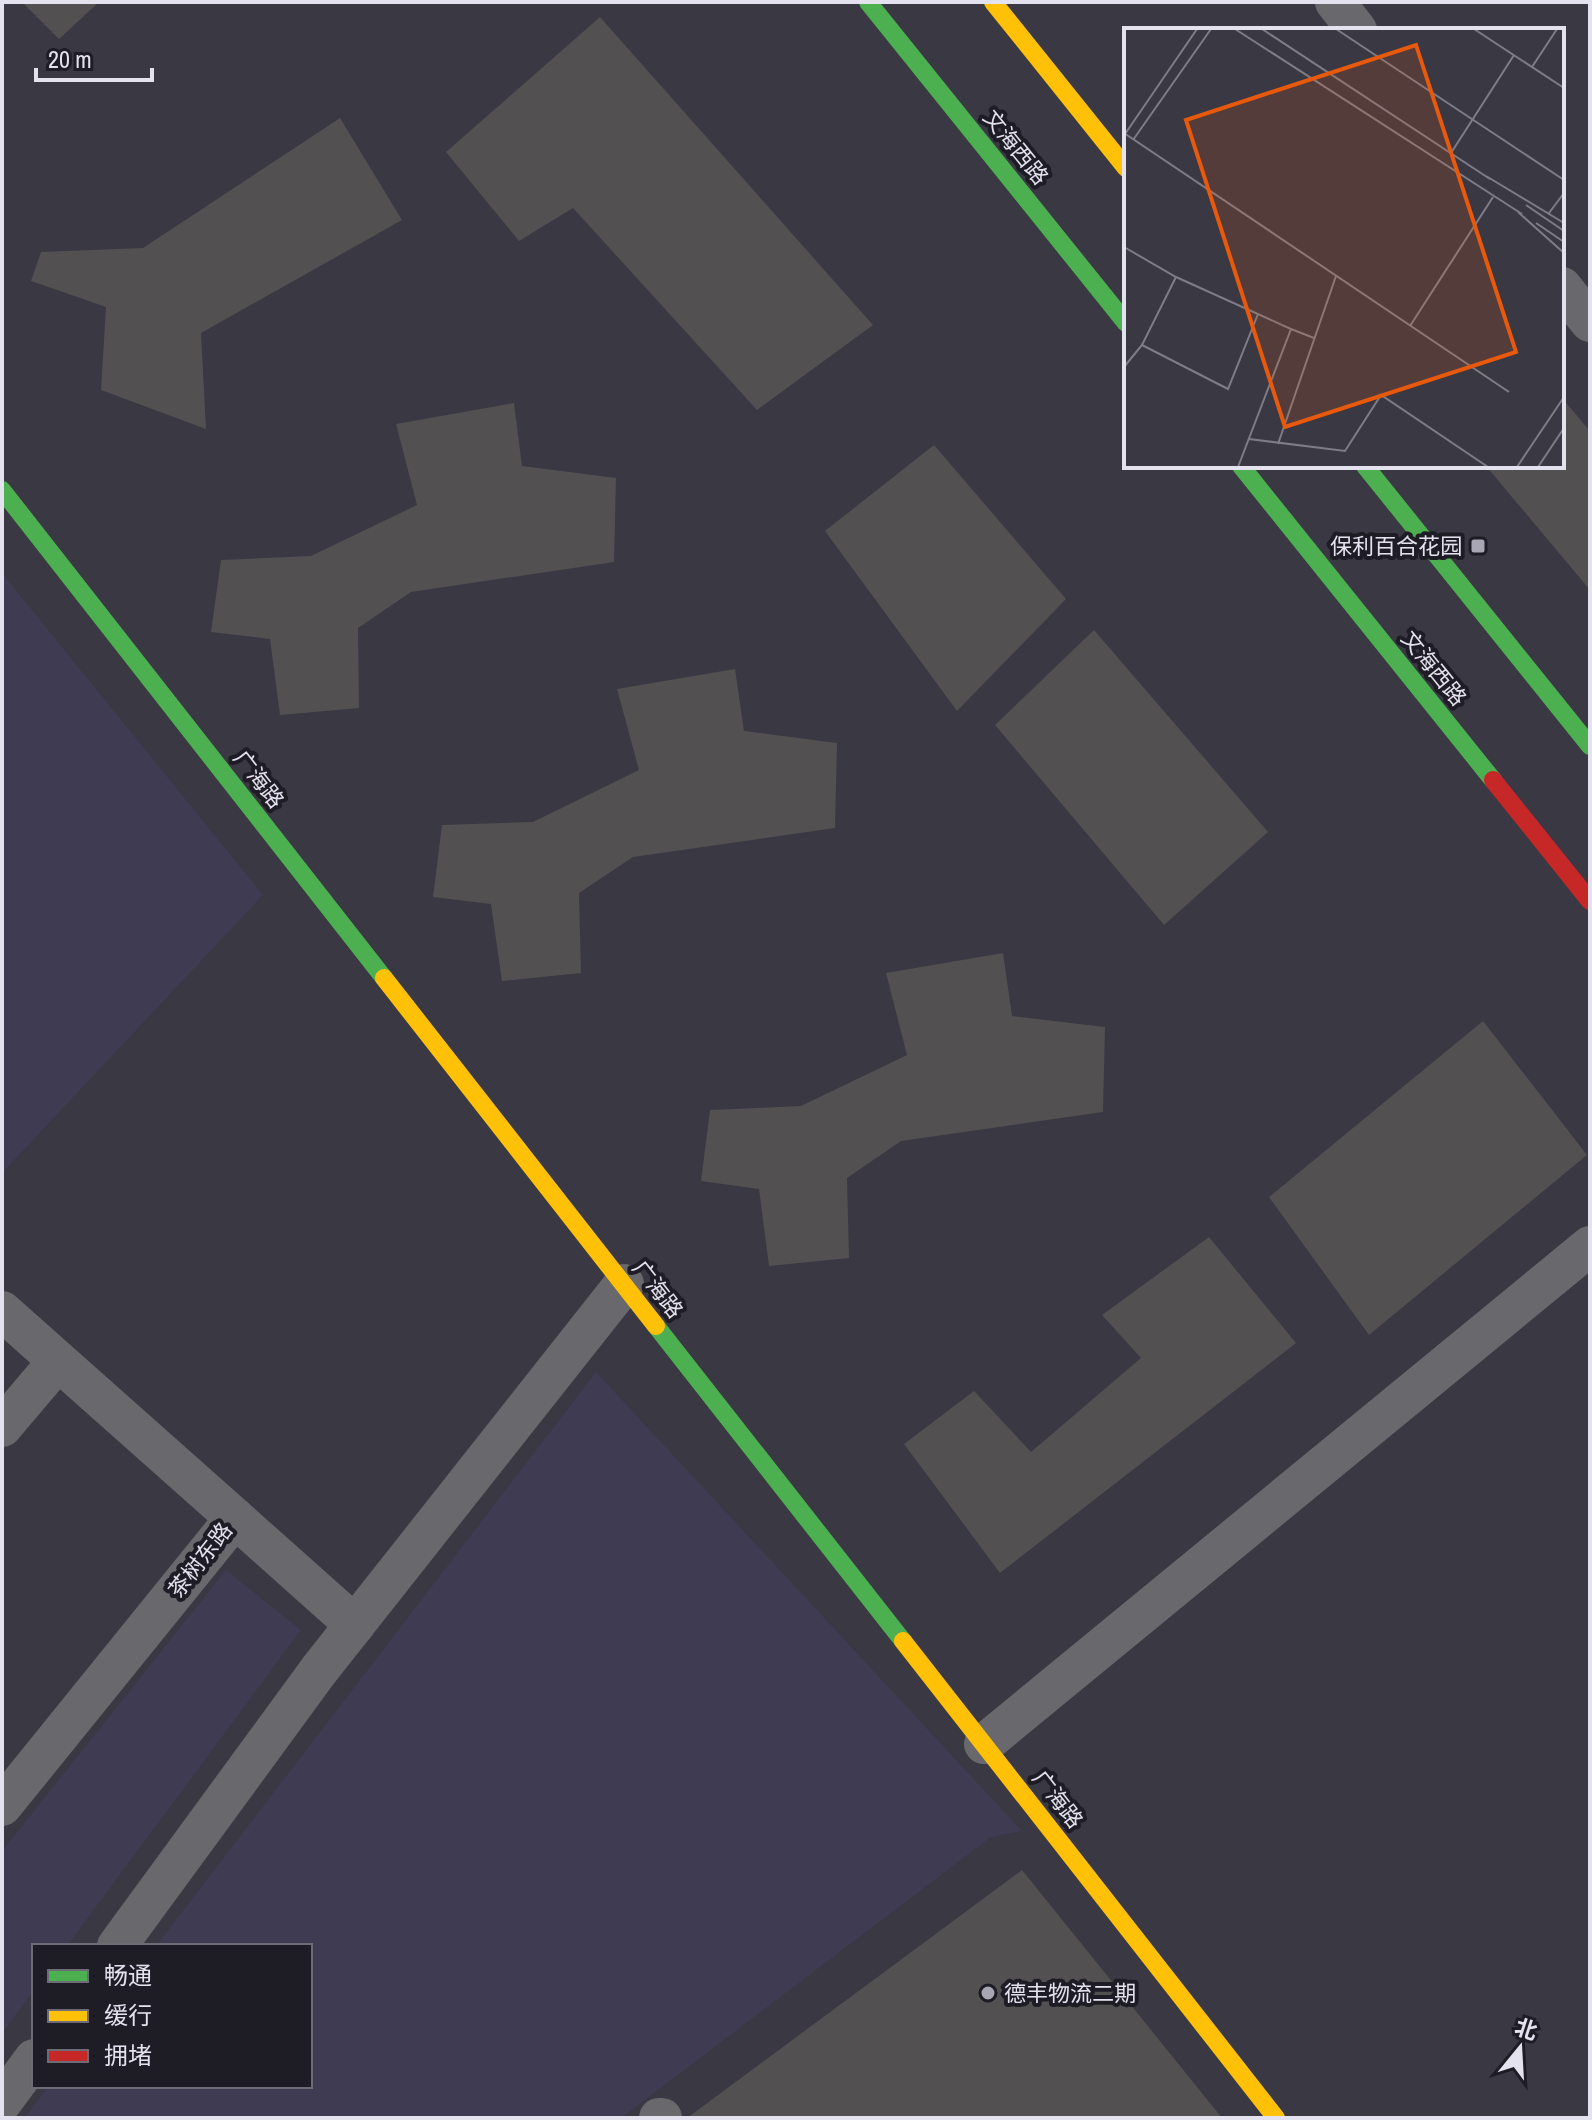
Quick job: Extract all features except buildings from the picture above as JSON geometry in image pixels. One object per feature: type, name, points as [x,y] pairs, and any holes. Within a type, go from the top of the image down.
[{"type":"street","name":"文海西路","points":[[868,2],[1124,321]]},
{"type":"street","points":[[993,2],[1124,166]]},
{"type":"street","points":[[1335,2],[1355,28]]},
{"type":"street","points":[[1564,290],[1590,322]]},
{"type":"street","name":"文海西路","points":[[1243,468],[1590,901]]},
{"type":"street","points":[[1367,468],[1590,744]]},
{"type":"street","name":"广海路","points":[[2,490],[1276,2118]]},
{"type":"street","points":[[984,1744],[1590,1246]]},
{"type":"street","points":[[118,1944],[319,1670],[624,1284]]},
{"type":"street","name":"茶树东路","points":[[2,1311],[235,1518],[2,1806]]},
{"type":"street","points":[[2,1427],[58,1361]]},
{"type":"street","points":[[235,1518],[355,1625]]},
{"type":"street","points":[[2,2102],[32,2062]]},
{"type":"shaded area","points":[[2,573],[263,895],[2,1173]]},
{"type":"shaded area","points":[[596,1372],[1022,1831],[991,1837],[621,2118],[24,2118],[47,2088],[312,2088],[312,1944],[158,1944]]},
{"type":"shaded area","points":[[226,1570],[301,1630],[68,1944],[32,1944],[32,1993],[2,2033],[2,1851]]},
{"type":"traffic: fast","points":[[868,2],[1124,321]]},
{"type":"traffic: fast","points":[[1243,468],[1493,780]]},
{"type":"traffic: fast","points":[[1367,468],[1590,746]]},
{"type":"traffic: fast","points":[[2,490],[384,978]]},
{"type":"traffic: fast","points":[[656,1326],[903,1641]]},
{"type":"traffic: slow","points":[[993,2],[1124,166]]},
{"type":"traffic: slow","points":[[384,978],[656,1326]]},
{"type":"traffic: slow","points":[[903,1641],[1276,2118]]},
{"type":"traffic: jam","points":[[1493,780],[1590,901]]},
{"type":"place","name":"保利百合花园","points":[[1478,546]]},
{"type":"place","name":"德丰物流二期","points":[[988,1993]]}]
